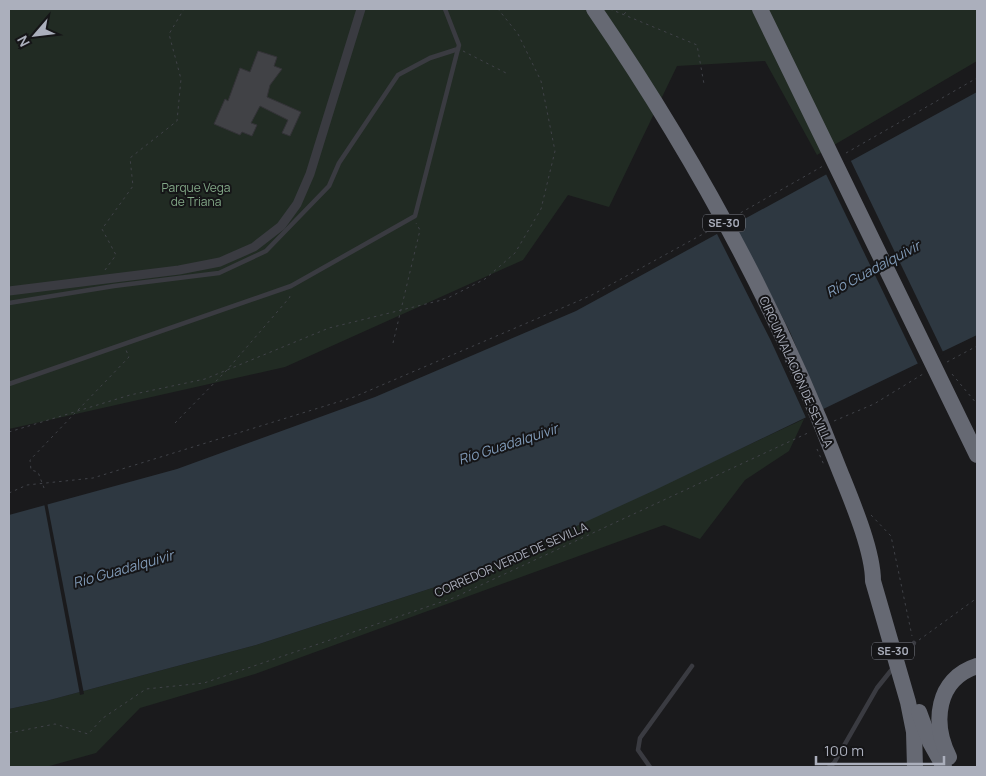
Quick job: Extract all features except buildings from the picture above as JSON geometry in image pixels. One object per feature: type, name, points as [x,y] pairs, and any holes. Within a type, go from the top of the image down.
[{"type":"highway","name":"CIRCUNVALACIÓN DE SEVILLA","points":[[594,9],[676,138],[754,279],[797,368],[832,450],[854,508],[873,570],[873,581],[920,730],[915,767]]},
{"type":"highway","points":[[760,9],[977,455]]},
{"type":"highway","points":[[946,388],[965,406],[977,432]]},
{"type":"highway","points":[[956,767],[941,739],[939,708],[952,683],[965,671],[977,666]]},
{"type":"highway","points":[[920,730],[944,767]]},
{"type":"street","points":[[9,292],[220,262],[254,247],[281,226],[297,204],[310,174],[361,9]]},
{"type":"lane","points":[[9,384],[286,287],[414,218],[459,45],[445,9]]},
{"type":"lane","points":[[9,303],[114,286],[220,273],[266,251],[329,186],[339,162],[398,75],[430,58],[458,49]]},
{"type":"lane","points":[[830,767],[877,688],[914,644]]},
{"type":"lane","points":[[650,767],[638,750],[640,738],[692,666]]},
{"type":"path","points":[[97,280],[116,255],[102,229],[133,186],[130,158],[177,121],[181,79],[169,34],[184,9]]},
{"type":"path","points":[[9,432],[130,395],[205,379],[329,328],[446,299],[485,279],[514,253],[541,209],[555,151],[541,81],[518,34],[498,9]]},
{"type":"path","points":[[610,9],[697,45],[704,84]]},
{"type":"path","points":[[623,14],[630,9]]},
{"type":"path","points":[[458,49],[506,73]]},
{"type":"path","points":[[842,155],[977,78]]},
{"type":"path","points":[[733,217],[825,165]]},
{"type":"path","points":[[393,343],[420,230],[414,218]]},
{"type":"path","points":[[9,493],[27,485],[93,478],[354,397],[590,296],[716,227]]},
{"type":"path","points":[[175,423],[227,370],[290,297],[286,287]]},
{"type":"path","points":[[44,488],[38,472],[30,470],[30,460],[128,357],[124,344]]},
{"type":"path","points":[[944,364],[977,346]]},
{"type":"path","points":[[949,370],[977,404]]},
{"type":"path","points":[[829,423],[874,404],[928,372]]},
{"type":"path","name":"CORREDOR VERDE DE SEVILLA","points":[[9,734],[55,724],[88,734],[103,718],[146,689],[204,683],[453,598],[811,431]]},
{"type":"path","points":[[914,644],[977,598]]},
{"type":"green space","name":"Parque Vega de Triana","points":[[9,9],[977,9],[977,61],[817,155],[765,61],[677,66],[609,207],[568,195],[523,260],[285,367],[9,429]]},
{"type":"green space","points":[[804,419],[789,451],[745,480],[700,539],[664,525],[255,674],[140,708],[96,753],[46,767],[9,767],[9,709],[46,701],[256,645],[463,578]]},
{"type":"water","name":"Río Guadalquivir","points":[[977,92],[977,335],[655,490],[463,578],[256,645],[46,701],[9,709],[9,515],[177,469],[375,397],[576,311]]},
{"type":"pier","points":[[850,159],[944,354],[919,366],[825,172]]},
{"type":"pier","points":[[733,222],[790,332],[823,412],[807,420],[771,341],[716,232]]},
{"type":"pier","points":[[47,502],[84,694],[80,695],[44,503]]}]
